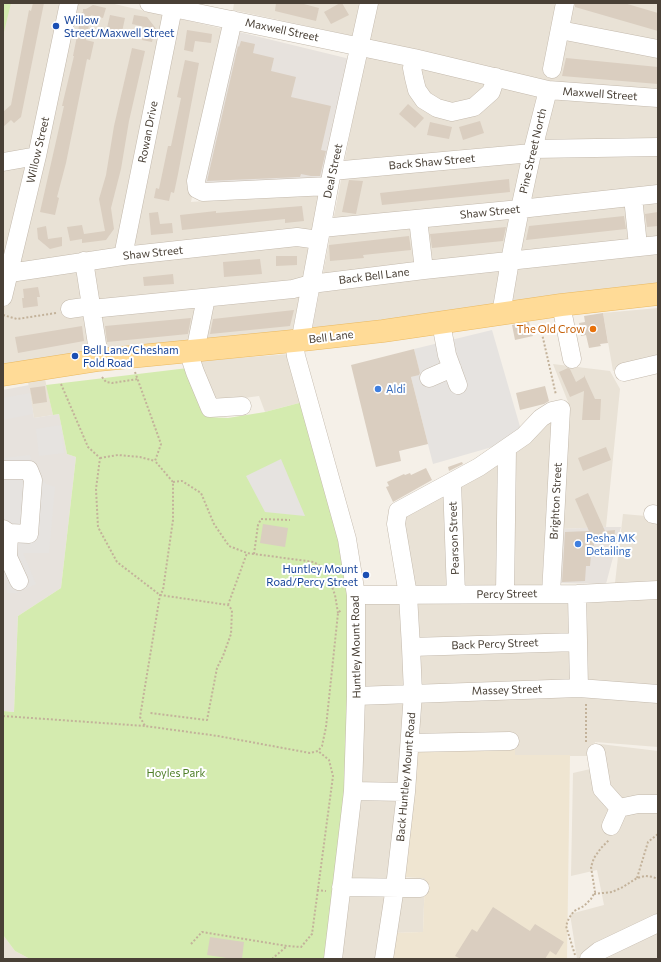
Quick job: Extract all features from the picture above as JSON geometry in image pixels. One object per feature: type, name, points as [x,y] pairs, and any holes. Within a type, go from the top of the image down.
[{"type":"main road","name":"Bell Lane","points":[[3,375],[99,360],[194,352],[441,324],[561,305],[658,294]]},
{"type":"street","name":"Willow Street","points":[[3,297],[6,273],[37,156],[69,3]]},
{"type":"street","name":"Maxwell Street","points":[[149,3],[173,8],[227,13],[360,47],[414,58],[548,90],[658,98]]},
{"type":"street","name":"Deal Street","points":[[298,341],[302,332],[331,178],[369,3]]},
{"type":"street","points":[[552,69],[565,3]]},
{"type":"street","name":"Rowan Drive","points":[[123,256],[173,8]]},
{"type":"street","name":"Back Shaw Street","points":[[227,13],[196,181],[197,189],[203,192],[331,178],[533,151],[658,147]]},
{"type":"street","points":[[560,30],[658,49]]},
{"type":"street","points":[[414,58],[412,68],[414,78],[417,90],[424,100],[437,108],[452,112],[474,107],[491,92],[496,77]]},
{"type":"street","name":"Pine Street North","points":[[501,314],[520,209],[548,90]]},
{"type":"street","points":[[3,162],[37,156]]},
{"type":"street","name":"Shaw Street","points":[[6,273],[123,256],[320,234],[418,219],[658,194]]},
{"type":"street","points":[[633,197],[638,246]]},
{"type":"street","points":[[418,219],[424,270]]},
{"type":"street","name":"Back Bell Lane","points":[[70,309],[206,298],[292,289],[311,284],[424,270],[658,244]]},
{"type":"street","points":[[84,261],[97,344]]},
{"type":"street","points":[[206,298],[197,342],[191,360],[210,408],[242,406]]},
{"type":"street","points":[[561,305],[572,359]]},
{"type":"street","points":[[441,324],[447,355],[458,385]]},
{"type":"street","name":"Huntley Mount Road","points":[[298,341],[296,356],[347,539],[356,597],[356,696],[353,791],[333,959]]},
{"type":"street","points":[[624,372],[658,364]]},
{"type":"street","points":[[429,378],[452,368]]},
{"type":"street","points":[[452,482],[479,467],[524,436],[541,418],[552,411],[561,409]]},
{"type":"street","name":"Brighton Street","points":[[550,594],[561,409]]},
{"type":"street","points":[[505,594],[507,448]]},
{"type":"street","points":[[3,470],[29,470],[33,480],[29,534],[6,531],[8,557],[19,581]]},
{"type":"street","name":"Pearson Street","points":[[452,482],[456,594]]},
{"type":"street","name":"Back Huntley Mount Road","points":[[384,959],[395,887],[406,792],[413,693],[408,595],[396,524],[398,511],[452,482]]},
{"type":"street","name":"Percy Street","points":[[356,597],[456,594],[577,594],[658,590]]},
{"type":"street","points":[[577,594],[578,642],[582,688]]},
{"type":"street","name":"Back Percy Street","points":[[411,647],[578,642]]},
{"type":"street","name":"Massey Street","points":[[356,696],[582,688],[658,694]]},
{"type":"street","points":[[410,743],[510,741]]},
{"type":"street","points":[[596,753],[602,788],[619,808]]},
{"type":"street","points":[[353,791],[406,792]]},
{"type":"street","points":[[619,808],[638,804],[658,804]]},
{"type":"street","points":[[612,826],[619,808]]},
{"type":"street","points":[[341,887],[420,888]]},
{"type":"street","points":[[589,959],[599,951],[658,923]]},
{"type":"path","points":[[3,315],[17,319],[70,309]]},
{"type":"path","points":[[536,309],[561,409]]},
{"type":"path","points":[[134,368],[161,444],[155,461]]},
{"type":"path","points":[[101,373],[102,377],[109,383],[138,380]]},
{"type":"path","points":[[60,382],[88,447],[100,458]]},
{"type":"path","points":[[100,458],[118,455],[140,457],[155,461],[173,482],[173,520],[163,590],[160,595],[140,717],[145,726]]},
{"type":"path","points":[[100,458],[96,489],[98,527],[117,562],[160,595],[228,605],[232,610],[231,634],[217,668],[207,720],[150,713]]},
{"type":"path","points":[[3,716],[145,726],[218,736],[310,753],[318,751],[322,746],[326,727],[338,613],[335,595],[326,570],[314,562],[247,553],[229,546],[214,524],[201,492],[182,481],[173,482]]},
{"type":"path","points":[[254,554],[258,525],[261,519],[290,520]]},
{"type":"path","points":[[228,605],[247,553]]},
{"type":"path","points":[[338,613],[346,604],[356,597]]},
{"type":"path","points":[[582,688],[586,744],[596,753]]},
{"type":"path","points":[[191,944],[202,932],[287,946],[301,946],[312,934],[333,776],[329,760],[318,751]]},
{"type":"path","points":[[575,959],[566,926],[574,911],[584,906],[595,892],[591,867],[592,862],[601,848],[614,836],[617,830],[612,826]]},
{"type":"path","points":[[637,878],[648,842],[658,834]]},
{"type":"path","points":[[594,894],[612,892],[637,878],[645,876],[658,879]]},
{"type":"path","points":[[272,959],[287,946]]},
{"type":"shaded area","points":[[3,3],[110,3],[224,29],[191,202],[322,192],[292,333],[3,366]]},
{"type":"shaded area","points":[[234,3],[658,3],[658,286],[312,330],[364,61],[353,36],[233,10]]},
{"type":"shaded area","points":[[235,31],[350,59],[325,183],[198,196]]},
{"type":"shaded area","points":[[658,308],[658,360],[613,371],[603,313]]},
{"type":"shaded area","points":[[492,330],[521,430],[506,443],[433,464],[411,377],[420,374],[414,349]]},
{"type":"shaded area","points":[[290,354],[303,402],[265,412],[259,396],[215,402],[199,361]]},
{"type":"shaded area","points":[[553,364],[610,371],[620,389],[606,527],[562,529],[568,402]]},
{"type":"shaded area","points":[[45,379],[53,415],[34,418],[28,382]]},
{"type":"shaded area","points":[[29,385],[34,418],[59,414],[67,454],[76,457],[61,588],[18,616],[14,712],[3,711],[3,390]]},
{"type":"shaded area","points":[[30,393],[33,414],[3,420],[3,398]]},
{"type":"shaded area","points":[[552,416],[541,602],[613,600],[623,514],[658,517],[658,747],[595,742],[592,756],[514,756],[404,878],[425,877],[423,932],[391,933],[389,959],[340,959],[362,601],[414,599],[393,512]]},
{"type":"shaded area","points":[[61,425],[64,453],[39,456],[36,429]]},
{"type":"shaded area","points":[[30,455],[33,468],[40,477],[46,484],[55,487],[49,553],[23,553],[36,584],[17,593],[7,593],[7,580],[3,579],[3,458]]},
{"type":"shaded area","points":[[281,459],[305,516],[265,512],[246,476]]},
{"type":"shaded area","points":[[621,527],[606,584],[558,583],[562,529]]},
{"type":"shaded area","points":[[515,742],[515,755],[570,755],[567,959],[389,959],[392,933],[423,932],[425,878],[404,877],[414,747]]},
{"type":"shaded area","points":[[600,744],[658,751],[658,959],[577,959],[570,914],[604,905],[597,870],[571,876],[573,773],[599,767]]},
{"type":"shaded area","points":[[3,935],[15,951],[30,959],[3,959]]},
{"type":"green space","points":[[3,3],[11,3],[3,36]]},
{"type":"green space","name":"Hoyles Park","points":[[188,368],[207,417],[228,418],[265,412],[303,402],[356,595],[335,959],[30,959],[15,951],[3,935],[3,711],[14,712],[18,616],[61,588],[76,457],[67,454],[59,414],[53,415],[46,385]]},
{"type":"building","points":[[33,3],[44,3],[21,117],[14,123],[11,120],[3,127],[3,112],[11,105],[29,10],[31,11]]},
{"type":"building","points":[[276,3],[300,3],[319,8],[316,21],[275,11]]},
{"type":"building","points":[[342,3],[349,15],[331,24],[324,12]]},
{"type":"building","points":[[575,3],[624,3],[658,13],[658,31],[575,7]]},
{"type":"building","points":[[93,5],[106,8],[103,18],[91,15],[86,40],[94,42],[90,60],[87,59],[66,163],[57,197],[59,198],[55,215],[40,212],[64,106],[62,106],[74,56],[80,14],[83,12],[83,9]]},
{"type":"building","points":[[110,15],[125,18],[122,32],[107,28]]},
{"type":"building","points":[[134,15],[147,17],[157,30],[155,30],[152,42],[142,40],[145,27],[132,24]]},
{"type":"building","points":[[187,30],[212,34],[211,43],[195,41],[193,52],[184,50]]},
{"type":"building","points":[[241,41],[255,44],[253,53],[274,58],[271,71],[296,77],[291,97],[331,106],[321,150],[326,151],[320,176],[301,174],[300,177],[207,181],[238,46],[239,47]]},
{"type":"building","points":[[132,48],[145,51],[129,121],[121,169],[111,208],[114,229],[106,240],[82,243],[82,239],[70,241],[67,227],[82,225],[84,234],[105,231],[99,199],[106,175],[114,126]]},
{"type":"building","points":[[566,58],[658,67],[658,84],[562,76]]},
{"type":"building","points":[[185,60],[199,63],[174,193],[171,192],[169,201],[154,198],[156,188],[159,189],[168,146],[171,146],[181,98],[177,97]]},
{"type":"building","points":[[408,104],[424,118],[415,128],[399,114]]},
{"type":"building","points":[[480,121],[484,133],[463,140],[459,127]]},
{"type":"building","points":[[430,122],[452,127],[449,139],[427,135]]},
{"type":"building","points":[[509,179],[510,192],[382,205],[380,193]]},
{"type":"building","points":[[349,180],[363,181],[356,214],[342,212]]},
{"type":"building","points":[[302,206],[304,221],[285,223],[285,219],[182,230],[180,215],[216,211],[216,213]]},
{"type":"building","points":[[158,212],[160,224],[172,223],[173,233],[151,235],[149,213]]},
{"type":"building","points":[[658,212],[658,226],[647,227],[645,214]]},
{"type":"building","points":[[624,216],[626,229],[526,240],[529,226]]},
{"type":"building","points":[[46,226],[48,239],[62,237],[62,246],[50,249],[38,239],[37,228]]},
{"type":"building","points":[[506,227],[503,241],[432,248],[430,234]]},
{"type":"building","points":[[409,236],[411,250],[363,255],[364,258],[330,261],[329,245]]},
{"type":"building","points":[[276,256],[297,256],[297,265],[276,266]]},
{"type":"building","points":[[260,259],[262,274],[224,277],[223,262]]},
{"type":"building","points":[[173,274],[174,284],[144,286],[143,277]]},
{"type":"building","points":[[38,287],[40,297],[37,297],[38,306],[23,308],[23,289]]},
{"type":"building","points":[[294,310],[290,326],[210,334],[213,319]]},
{"type":"building","name":"The Old Crow","points":[[603,313],[608,343],[589,348],[586,335],[581,336],[579,323],[585,322],[584,316]]},
{"type":"building","points":[[191,318],[188,334],[107,342],[105,326]]},
{"type":"building","points":[[529,322],[533,336],[515,340],[512,325]]},
{"type":"building","points":[[82,326],[84,341],[18,353],[15,337]]},
{"type":"building","points":[[414,349],[420,373],[419,375],[411,377],[428,444],[399,451],[401,461],[376,467],[351,365]]},
{"type":"building","points":[[568,368],[570,369],[576,382],[584,377],[584,375],[595,399],[601,399],[600,420],[582,420],[584,391],[570,397],[559,372]]},
{"type":"building","points":[[45,386],[47,402],[33,404],[30,388]]},
{"type":"building","points":[[545,386],[549,401],[544,404],[520,410],[516,393]]},
{"type":"building","points":[[606,447],[611,460],[583,471],[578,458]]},
{"type":"building","points":[[462,462],[463,464],[449,471],[448,467]]},
{"type":"building","points":[[426,468],[432,480],[393,502],[386,487],[389,486],[387,482],[404,474],[410,473],[411,475]]},
{"type":"building","points":[[588,493],[605,531],[615,530],[614,544],[594,543],[590,566],[586,566],[585,581],[562,582],[565,532],[589,531],[575,499]]},
{"type":"building","points":[[263,524],[288,528],[285,547],[260,543]]},
{"type":"building","points":[[493,907],[530,931],[535,924],[564,942],[556,955],[550,951],[545,959],[461,959],[455,956],[472,929],[477,932]]},
{"type":"building","points":[[210,937],[244,942],[242,959],[207,955]]},
{"type":"place","name":"Willow Street/Maxwell Street","points":[[56,26]]},
{"type":"place","name":"The Old Crow","points":[[593,329]]},
{"type":"place","name":"Bell Lane/Chesham Fold Road","points":[[75,356]]},
{"type":"place","name":"Aldi","points":[[378,389]]},
{"type":"place","name":"Pesha MK Detailing","points":[[578,544]]},
{"type":"place","name":"Huntley Mount Road/Percy Street","points":[[366,575]]}]
